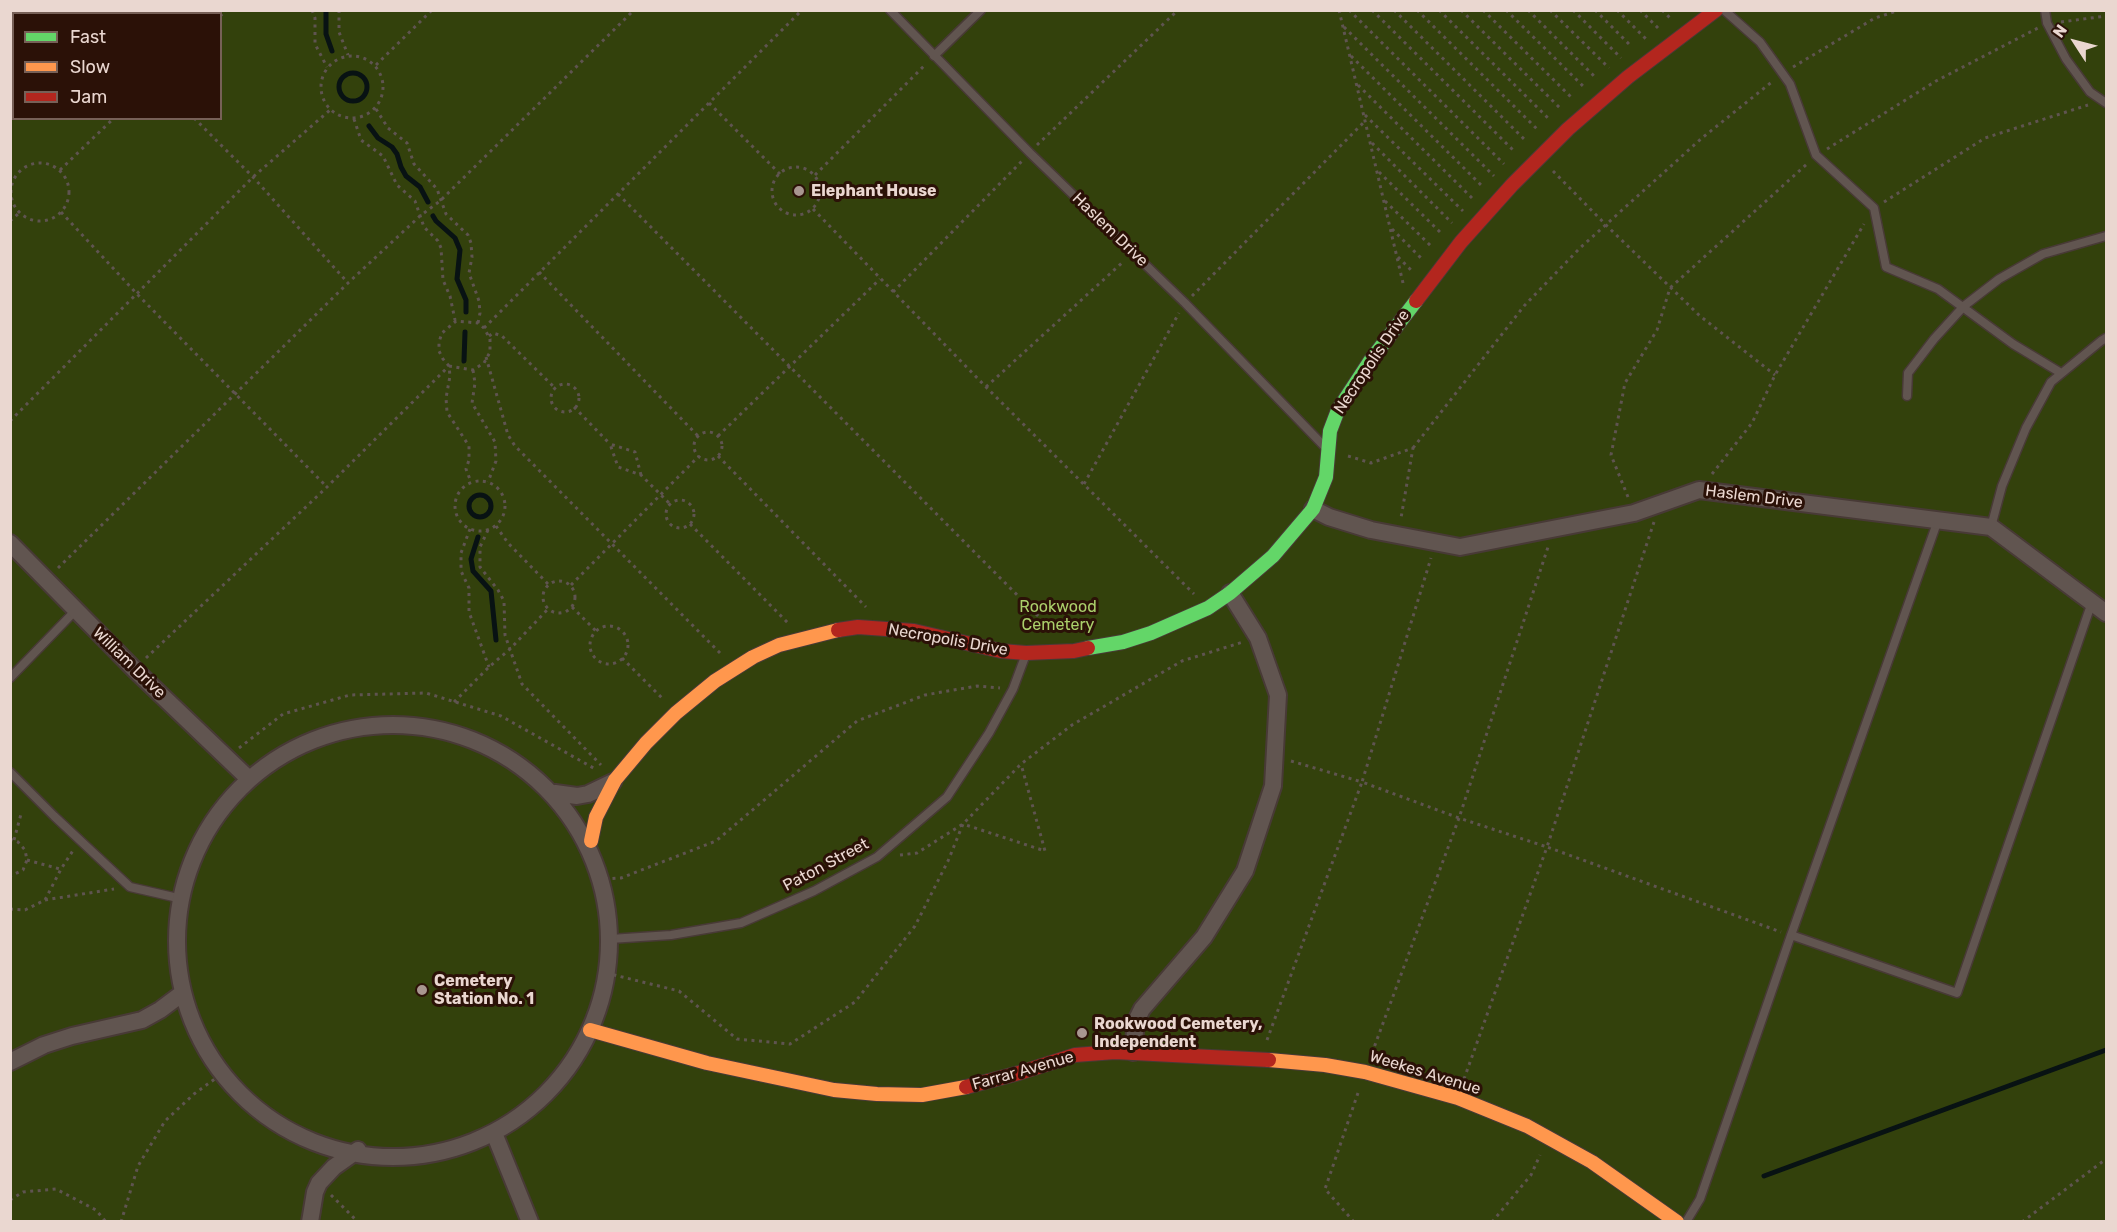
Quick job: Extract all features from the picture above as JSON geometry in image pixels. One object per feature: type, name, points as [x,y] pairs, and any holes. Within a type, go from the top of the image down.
[{"type":"street","name":"Necropolis Drive","points":[[591,841],[596,817],[615,780],[646,743],[676,712],[715,681],[779,645],[802,637],[858,627],[914,631],[993,650],[1026,653],[1074,651],[1142,636],[1208,608],[1230,593],[1273,556],[1313,509],[1326,477],[1330,431],[1338,410],[1414,301],[1487,212],[1539,157],[1628,77],[1716,10]]},
{"type":"street","name":"Haslem Drive","points":[[1313,509],[1329,518],[1345,523],[1460,547],[1635,513],[1700,490],[1938,520],[1991,527],[2106,613]]},
{"type":"street","name":"William Drive","points":[[10,543],[134,669],[249,780]]},
{"type":"street","points":[[1133,1052],[1136,1021],[1142,1009],[1204,937],[1245,871],[1274,786],[1278,694],[1258,638],[1230,593]]},
{"type":"street","points":[[413,730],[451,736],[489,749],[527,770],[555,793],[576,817],[591,841],[605,879],[609,902],[610,939],[606,973],[590,1030],[579,1055],[551,1093],[528,1113],[494,1133],[448,1147],[424,1150],[358,1150],[314,1138],[276,1120],[244,1096],[223,1073],[193,1028],[180,995],[174,939],[178,898],[188,861],[204,827],[226,799],[249,780],[278,762],[316,745],[372,731],[413,730]]},
{"type":"street","name":"Necropolis Drive","points":[[555,793],[576,796],[588,794],[615,780]]},
{"type":"street","points":[[10,1062],[44,1045],[72,1036],[142,1020],[180,995]]},
{"type":"street","name":"Farrar Avenue","points":[[590,1030],[758,1075],[834,1090],[876,1094],[922,1095],[997,1080],[1075,1055],[1133,1052]]},
{"type":"street","name":"Weekes Avenue","points":[[1133,1052],[1325,1065],[1365,1072],[1458,1098],[1548,1137],[1618,1179],[1677,1221]]},
{"type":"street","points":[[494,1133],[530,1221]]},
{"type":"street","points":[[310,1221],[315,1192],[319,1184],[334,1167],[358,1150]]},
{"type":"lane","name":"Haslem Drive","points":[[890,10],[1185,303],[1329,450]]},
{"type":"lane","points":[[934,56],[981,10]]},
{"type":"lane","points":[[1724,10],[1760,42],[1790,84],[1816,155],[1874,208],[1886,267],[1938,289],[2013,344],[2061,373]]},
{"type":"lane","points":[[2046,16],[2072,68],[2090,92],[2106,104]]},
{"type":"lane","points":[[1907,396],[1908,373],[1934,339],[1964,306],[1999,279],[2043,254],[2106,236]]},
{"type":"lane","points":[[1991,527],[2002,486],[2025,428],[2051,382],[2106,338]]},
{"type":"lane","points":[[1686,1221],[1700,1199],[1938,520]]},
{"type":"lane","points":[[1791,935],[1957,993],[2092,602]]},
{"type":"lane","points":[[10,678],[76,610]]},
{"type":"lane","name":"Paton Street","points":[[610,939],[671,935],[741,923],[814,891],[877,857],[947,797],[989,733],[1013,689],[1026,653]]},
{"type":"lane","points":[[10,772],[130,887],[178,898]]},
{"type":"path","points":[[312,10],[315,18],[315,44],[327,67]]},
{"type":"path","points":[[339,10],[341,40],[348,55]]},
{"type":"path","points":[[376,66],[432,10]]},
{"type":"path","points":[[46,579],[348,283],[420,216],[440,201],[634,10]]},
{"type":"path","points":[[484,328],[802,10]]},
{"type":"path","points":[[1339,10],[1405,293],[1414,301]]},
{"type":"path","points":[[1349,10],[1504,164]]},
{"type":"path","points":[[1372,10],[1515,152]]},
{"type":"path","points":[[1394,10],[1526,141]]},
{"type":"path","points":[[1416,10],[1539,131]]},
{"type":"path","points":[[1439,10],[1551,121]]},
{"type":"path","points":[[1461,10],[1562,110]]},
{"type":"path","points":[[1484,10],[1574,100]]},
{"type":"path","points":[[1506,10],[1586,89]]},
{"type":"path","points":[[1528,10],[1598,79]]},
{"type":"path","points":[[1551,10],[1610,69]]},
{"type":"path","points":[[1573,10],[1622,59]]},
{"type":"path","points":[[1595,10],[1634,49]]},
{"type":"path","points":[[1617,10],[1647,39]]},
{"type":"path","points":[[1640,10],[1659,29]]},
{"type":"path","points":[[1662,10],[1672,21]]},
{"type":"path","points":[[1398,535],[1413,448],[1524,306],[1580,248],[1702,138],[1783,74],[1875,18],[1900,10]]},
{"type":"path","points":[[1635,513],[1611,455],[1625,383],[1657,330],[1670,288],[1816,155],[2046,16],[2106,16]]},
{"type":"path","points":[[1343,26],[1494,176]]},
{"type":"path","points":[[348,55],[368,59],[382,75],[384,87],[382,99],[376,109],[354,119],[337,116],[323,100],[320,89],[327,67],[348,55]]},
{"type":"path","points":[[1350,55],[1484,188]]},
{"type":"path","points":[[815,175],[934,56]]},
{"type":"path","points":[[1357,84],[1473,199]]},
{"type":"path","points":[[709,103],[780,174]]},
{"type":"path","points":[[376,109],[388,128],[407,143],[414,164],[433,183],[446,214],[468,235],[472,257],[469,273],[479,301],[478,323]]},
{"type":"path","points":[[10,421],[253,177],[330,110]]},
{"type":"path","points":[[1364,113],[1463,211]]},
{"type":"path","points":[[354,119],[361,140],[383,156],[397,184],[415,201],[424,227],[438,241],[441,248],[443,280],[450,296],[456,321]]},
{"type":"path","points":[[60,170],[112,120]]},
{"type":"path","points":[[196,120],[253,177],[348,283]]},
{"type":"path","points":[[1084,484],[1185,303],[1366,120]]},
{"type":"path","points":[[1371,142],[1452,223]]},
{"type":"path","points":[[1539,157],[1700,316],[1775,375]]},
{"type":"path","points":[[41,163],[50,164],[60,170],[68,184],[69,194],[61,212],[55,217],[40,221],[25,218],[19,213],[11,198],[11,189],[18,173],[24,167],[41,163]]},
{"type":"path","points":[[799,167],[815,175],[820,186],[820,195],[813,209],[799,215],[784,213],[778,208],[772,195],[775,180],[780,174],[799,167]]},
{"type":"path","points":[[1378,171],[1442,234]]},
{"type":"path","points":[[618,194],[1074,651]]},
{"type":"path","points":[[1384,199],[1432,247]]},
{"type":"path","points":[[813,209],[986,387],[1208,608]]},
{"type":"path","points":[[61,212],[138,295],[327,487]]},
{"type":"path","points":[[10,221],[19,213]]},
{"type":"path","points":[[1390,228],[1422,259]]},
{"type":"path","points":[[986,387],[1133,253]]},
{"type":"path","points":[[1397,256],[1412,271]]},
{"type":"path","points":[[539,272],[698,436]]},
{"type":"path","points":[[718,436],[880,279]]},
{"type":"path","points":[[449,366],[473,370],[484,363],[490,352],[488,336],[478,323],[456,321],[442,333],[439,342],[443,359],[449,366],[447,412],[469,446],[469,460],[466,469],[471,482]]},
{"type":"path","points":[[488,336],[493,333],[502,336],[555,388]]},
{"type":"path","points":[[486,357],[508,435],[515,446],[735,668]]},
{"type":"path","points":[[134,669],[327,487],[449,366]]},
{"type":"path","points":[[473,370],[475,383],[472,403],[495,442],[496,461],[488,482]]},
{"type":"path","points":[[567,384],[574,388],[578,400],[574,407],[561,411],[553,405],[551,397],[555,388],[567,384]]},
{"type":"path","points":[[574,407],[610,444],[618,467],[641,476],[670,504]]},
{"type":"path","points":[[708,432],[718,436],[722,446],[718,456],[707,459],[699,456],[694,447],[698,436],[708,432]]},
{"type":"path","points":[[610,444],[635,452],[641,476]]},
{"type":"path","points":[[1329,450],[1371,463],[1413,448]]},
{"type":"path","points":[[571,585],[699,456]]},
{"type":"path","points":[[718,456],[887,628]]},
{"type":"path","points":[[471,482],[488,482],[496,486],[505,501],[502,519],[488,530],[470,529],[463,525],[455,510],[458,493],[471,482]]},
{"type":"path","points":[[677,500],[688,503],[694,513],[690,524],[682,528],[670,524],[666,516],[670,504],[677,500]]},
{"type":"path","points":[[1458,1098],[1547,847],[1660,504]]},
{"type":"path","points":[[690,524],[802,637]]},
{"type":"path","points":[[496,526],[508,543],[548,585]]},
{"type":"path","points":[[1354,1221],[1324,1189],[1459,818],[1554,528]]},
{"type":"path","points":[[470,529],[461,553],[461,571],[469,588],[469,612],[489,668]]},
{"type":"path","points":[[488,530],[480,547],[480,567],[504,601],[505,635],[522,684],[615,780]]},
{"type":"path","points":[[1259,1059],[1362,782],[1436,542]]},
{"type":"path","points":[[562,581],[571,585],[575,594],[572,607],[563,613],[548,609],[543,594],[548,585],[562,581]]},
{"type":"path","points":[[572,607],[596,631]]},
{"type":"path","points":[[454,702],[548,609]]},
{"type":"path","points":[[614,627],[624,634],[627,647],[622,658],[617,662],[605,663],[595,658],[590,647],[592,636],[596,631],[614,627]]},
{"type":"path","points":[[877,857],[917,853],[963,824],[1021,764],[1072,725],[1182,661],[1258,638]]},
{"type":"path","points":[[622,658],[676,712]]},
{"type":"path","points":[[605,879],[621,878],[716,841],[857,721],[925,696],[977,686],[1013,689]]},
{"type":"path","points":[[228,758],[283,714],[350,694],[426,693],[501,716],[615,780]]},
{"type":"path","points":[[1275,756],[1362,782],[1791,935]]},
{"type":"path","points":[[963,824],[1046,851],[1021,764]]},
{"type":"path","points":[[10,876],[23,870],[27,860],[25,850],[18,842],[12,840],[21,814]]},
{"type":"path","points":[[606,973],[679,991],[737,1040],[790,1044],[855,1002],[915,926],[948,861],[963,824]]},
{"type":"path","points":[[45,900],[80,840]]},
{"type":"path","points":[[27,860],[61,869]]},
{"type":"path","points":[[10,909],[25,910],[45,900],[130,887]]},
{"type":"path","points":[[121,1221],[138,1166],[165,1121],[194,1094],[223,1073]]},
{"type":"path","points":[[1492,1221],[1531,1175],[1548,1137]]},
{"type":"path","points":[[2022,1221],[2106,1159]]},
{"type":"path","points":[[319,1184],[358,1221]]},
{"type":"path","points":[[10,1200],[23,1192],[56,1189],[96,1210],[106,1221]]},
{"type":"green space","name":"Rookwood Cemetery","points":[[11,11],[2106,11],[2106,1221],[11,1221]]},
{"type":"waterway","points":[[326,10],[326,34],[332,51]]},
{"type":"waterway","points":[[353,73],[363,77],[367,87],[363,97],[353,101],[343,97],[339,87],[343,77],[353,73]]},
{"type":"waterway","points":[[369,126],[378,138],[392,147],[406,176],[420,187],[428,202]]},
{"type":"waterway","points":[[433,216],[455,238],[460,250],[457,279],[466,300],[466,312]]},
{"type":"waterway","points":[[464,361],[465,332]]},
{"type":"waterway","points":[[480,495],[488,498],[491,506],[488,514],[480,517],[472,514],[469,506],[472,498],[480,495]]},
{"type":"waterway","points":[[478,537],[471,559],[473,571],[491,591],[496,640]]},
{"type":"waterway","points":[[1764,1176],[2106,1050]]},
{"type":"traffic: fast","points":[[1088,648],[1123,642],[1151,633],[1208,608],[1230,593],[1273,556],[1313,509],[1326,477],[1330,431],[1338,410],[1370,361],[1416,301]]},
{"type":"traffic: slow","points":[[591,841],[596,817],[615,780],[646,743],[676,713],[715,681],[753,657],[779,645],[838,630]]},
{"type":"traffic: slow","points":[[590,1030],[707,1063],[834,1090],[922,1095],[966,1087]]},
{"type":"traffic: slow","points":[[1269,1060],[1325,1065],[1365,1072],[1458,1098],[1527,1126],[1592,1162],[1677,1222]]},
{"type":"traffic: jam","points":[[1416,301],[1461,242],[1512,185],[1568,129],[1628,77],[1716,10]]},
{"type":"traffic: jam","points":[[838,630],[858,627],[914,631],[1001,651],[1026,653],[1074,651],[1088,648]]},
{"type":"traffic: jam","points":[[966,1087],[1075,1055],[1115,1052],[1269,1060]]},
{"type":"place","name":"Elephant House","points":[[799,191]]},
{"type":"place","name":"Cemetery Station No. 1","points":[[422,990]]},
{"type":"place","name":"Rookwood Cemetery, Independent","points":[[1082,1033]]}]
